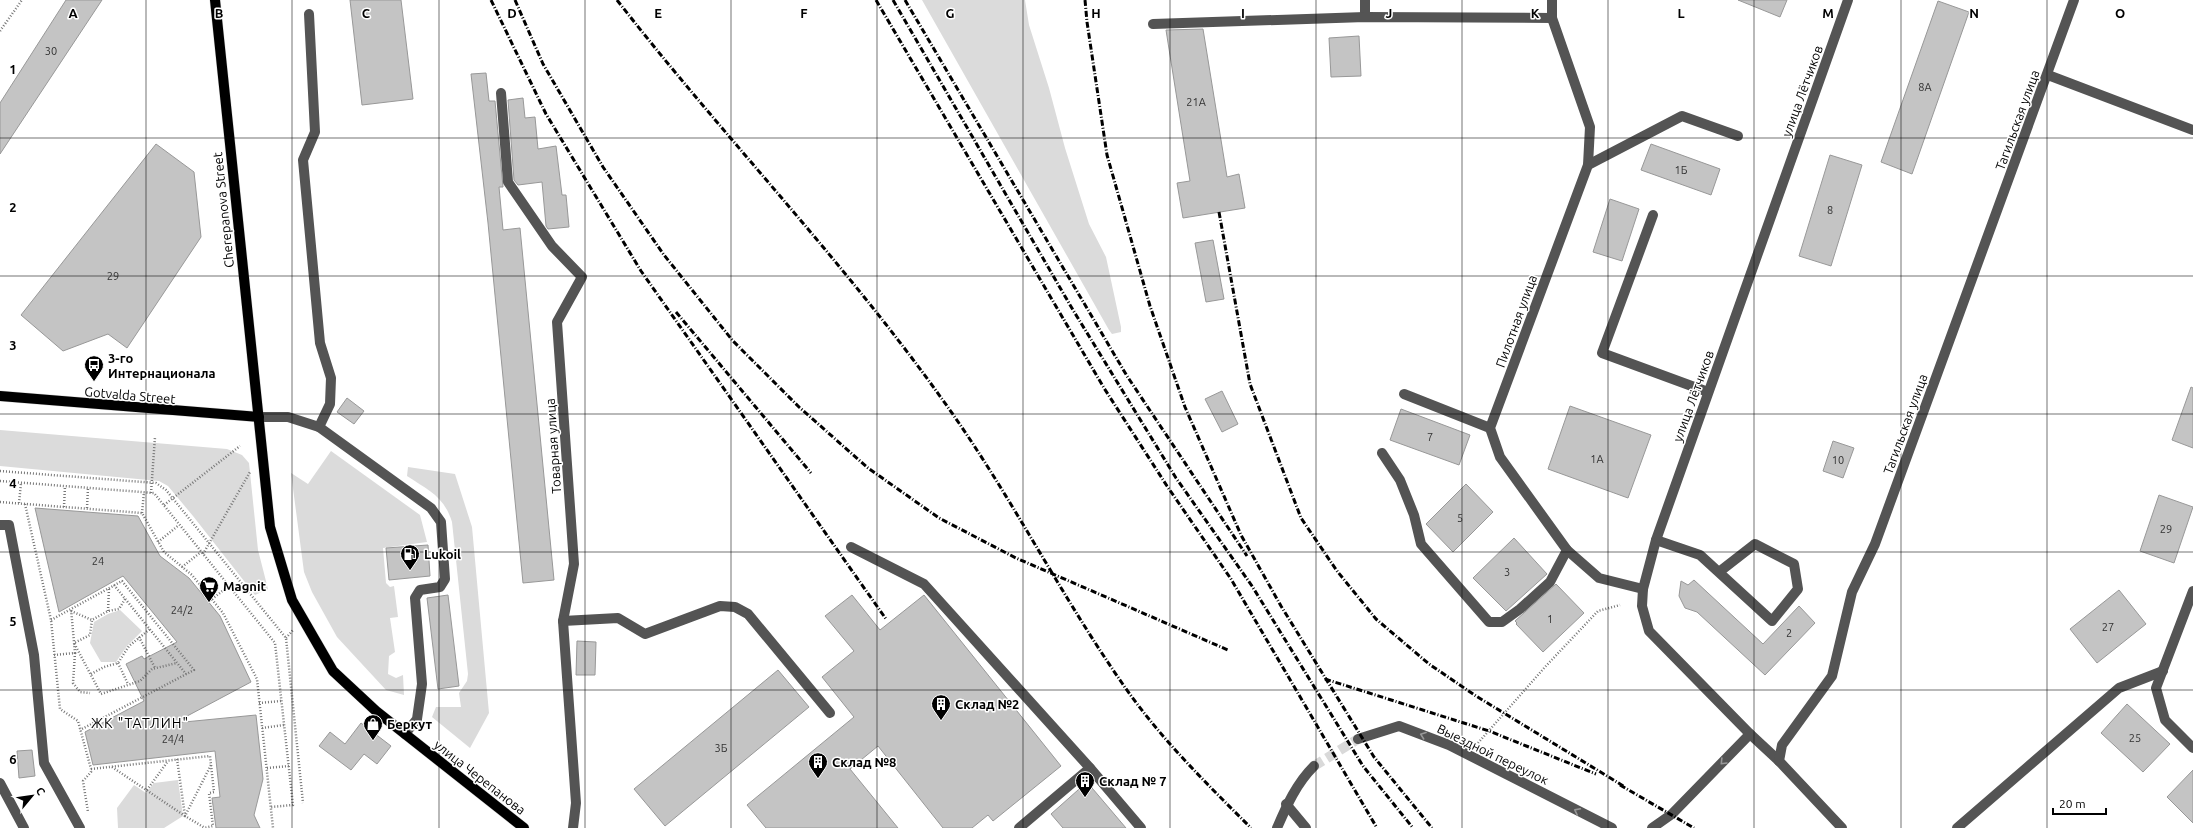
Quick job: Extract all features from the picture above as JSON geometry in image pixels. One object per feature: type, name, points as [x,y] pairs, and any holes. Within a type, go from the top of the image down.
[{"type":"main road","name":"Cherepanova Street","points":[[215,0],[259,417]]},
{"type":"main road","name":"Gotvalda Street","points":[[0,396],[259,417]]},
{"type":"main road","name":"улица Черепанова","points":[[259,417],[270,527],[292,600],[333,671],[405,734],[524,828]]},
{"type":"street","points":[[1365,0],[1365,17]]},
{"type":"street","name":"Пилотная улица","points":[[1490,428],[1588,165],[1590,127],[1552,18],[1552,0]]},
{"type":"street","name":"улица Лётчиков","points":[[1779,761],[1750,734],[1649,630],[1642,606],[1643,589],[1656,540],[1848,0]]},
{"type":"street","name":"Тагильская улица","points":[[1779,761],[1782,745],[1832,676],[1852,592],[1875,544],[2048,75],[2074,0]]},
{"type":"street","points":[[309,14],[315,132],[303,160],[320,343],[331,378],[330,404],[319,427]]},
{"type":"street","points":[[1153,24],[1365,17],[1552,18]]},
{"type":"street","points":[[2048,75],[2193,130]]},
{"type":"street","name":"Товарная улица","points":[[501,93],[508,182],[552,246],[582,277],[557,322],[574,564],[563,621],[576,803],[573,828]]},
{"type":"street","points":[[1588,165],[1682,116],[1738,136]]},
{"type":"street","points":[[1653,215],[1602,353],[1708,392]]},
{"type":"street","points":[[1404,394],[1490,428],[1500,457],[1567,550],[1600,578],[1643,589]]},
{"type":"street","points":[[259,417],[288,417],[319,427],[431,508],[441,522],[445,579],[440,587],[420,590],[415,598],[422,684],[417,719],[405,734]]},
{"type":"street","points":[[1382,453],[1400,480],[1414,515],[1421,544],[1488,622],[1502,622],[1520,609],[1550,582],[1567,550]]},
{"type":"street","points":[[0,525],[9,525],[34,655],[44,763],[80,828]]},
{"type":"street","points":[[1656,540],[1700,555],[1772,621],[1798,589],[1794,564],[1754,544],[1719,572]]},
{"type":"street","points":[[851,547],[924,584],[1090,768],[1141,828]]},
{"type":"street","points":[[2193,591],[2156,688],[2165,720],[2193,748]]},
{"type":"street","points":[[563,621],[618,618],[645,634],[720,606],[735,607],[748,614],[830,713]]},
{"type":"street","points":[[1957,828],[2119,688],[2163,671]]},
{"type":"street","name":"Выездной переулок","points":[[1358,739],[1399,726],[1449,744],[1612,828]]},
{"type":"street","points":[[1652,828],[1672,814],[1750,734]]},
{"type":"street","points":[[1779,761],[1842,828]]},
{"type":"street","points":[[1277,828],[1286,804],[1304,776],[1314,766]]},
{"type":"street","points":[[1019,828],[1090,768]]},
{"type":"street","points":[[0,783],[24,828]]},
{"type":"street","points":[[1286,804],[1306,828]]},
{"type":"path","points":[[0,31],[22,0]]},
{"type":"path","points":[[151,493],[155,437]]},
{"type":"path","points":[[164,505],[240,446]]},
{"type":"path","points":[[182,567],[202,553],[254,465]]},
{"type":"path","points":[[0,471],[156,483],[166,490],[286,638],[303,803]]},
{"type":"path","points":[[0,481],[154,493],[164,505],[275,643],[293,805],[271,807]]},
{"type":"path","points":[[19,503],[21,483]]},
{"type":"path","points":[[64,507],[65,486]]},
{"type":"path","points":[[87,508],[88,488]]},
{"type":"path","points":[[144,492],[142,513],[164,552],[192,575],[223,613],[257,680],[273,828]]},
{"type":"path","points":[[0,502],[142,513]]},
{"type":"path","points":[[25,504],[51,620],[60,709],[78,721],[91,769],[91,772],[83,781],[89,819]]},
{"type":"path","points":[[158,542],[180,525]]},
{"type":"path","points":[[51,620],[122,581],[194,670],[80,730]]},
{"type":"path","points":[[114,585],[186,674]]},
{"type":"path","points":[[212,599],[229,586]]},
{"type":"path","points":[[108,611],[109,588]]},
{"type":"path","points":[[92,620],[108,611],[119,609],[125,599]]},
{"type":"path","points":[[1478,743],[1545,667],[1598,611],[1620,605]]},
{"type":"path","points":[[71,610],[92,620]]},
{"type":"path","points":[[71,610],[75,653],[72,683],[80,692],[90,693]]},
{"type":"path","points":[[74,643],[90,635],[92,620]]},
{"type":"path","points":[[90,674],[104,667],[118,663],[129,646],[150,629]]},
{"type":"path","points":[[286,638],[294,629]]},
{"type":"path","points":[[139,637],[155,668]]},
{"type":"path","points":[[74,643],[101,694],[140,681],[152,669],[177,664]]},
{"type":"path","points":[[54,655],[75,653]]},
{"type":"path","points":[[118,663],[128,684]]},
{"type":"path","points":[[259,703],[281,701]]},
{"type":"path","points":[[262,728],[284,725]]},
{"type":"path","points":[[91,769],[210,756],[214,792],[209,793],[213,826],[205,828],[112,767]]},
{"type":"path","points":[[177,759],[185,816]]},
{"type":"path","points":[[147,790],[168,760]]},
{"type":"path","points":[[185,816],[211,765]]},
{"type":"path","points":[[267,768],[289,766]]},
{"type":"shaded area","points":[[922,0],[1025,0],[1029,25],[1049,88],[1065,148],[1089,224],[1106,257],[1121,332],[1112,334],[1109,330]]},
{"type":"shaded area","points":[[0,430],[227,449],[242,455],[249,463],[258,550],[268,589],[255,595],[168,486],[159,481],[0,466]]},
{"type":"shaded area","points":[[331,451],[420,515],[427,542],[383,548],[386,583],[390,587],[394,586],[398,617],[390,618],[395,652],[389,656],[388,674],[396,678],[403,675],[404,695],[386,690],[337,637],[312,592],[304,572],[291,473],[308,484]]},
{"type":"shaded area","points":[[408,467],[455,474],[472,527],[489,713],[470,748],[432,717],[436,707],[461,707],[459,693],[467,681],[468,674],[452,522],[449,513],[440,500],[434,494],[407,476]]},
{"type":"shaded area","points":[[120,610],[142,631],[127,646],[116,662],[101,662],[90,643],[94,622],[108,614]]},
{"type":"shaded area","points":[[178,780],[183,816],[164,828],[118,828],[117,808],[134,785],[146,793],[154,783]]},
{"type":"building","points":[[66,0],[102,0],[0,154],[0,103]]},
{"type":"building","points":[[350,0],[401,0],[413,99],[362,105]]},
{"type":"building","points":[[1738,0],[1787,0],[1780,17]]},
{"type":"building","points":[[1938,1],[1969,12],[1912,174],[1881,162]]},
{"type":"building","points":[[1203,29],[1227,177],[1239,174],[1245,208],[1183,218],[1177,183],[1190,181],[1166,30]]},
{"type":"building","points":[[1359,36],[1361,76],[1331,77],[1329,38]]},
{"type":"building","points":[[486,73],[489,101],[495,101],[503,187],[499,187],[503,230],[520,228],[554,580],[523,583],[488,223],[471,74]]},
{"type":"building","points":[[523,98],[525,118],[535,117],[538,149],[556,146],[562,195],[566,195],[569,227],[548,229],[546,226],[542,182],[518,185],[514,180],[508,100]]},
{"type":"building","points":[[156,144],[194,172],[201,237],[127,348],[108,334],[63,351],[21,315]]},
{"type":"building","points":[[1651,144],[1720,169],[1711,195],[1641,170]]},
{"type":"building","points":[[1830,155],[1862,165],[1831,266],[1799,256]]},
{"type":"building","points":[[1610,199],[1639,209],[1622,261],[1593,252]]},
{"type":"building","points":[[1213,240],[1224,299],[1206,302],[1195,243]]},
{"type":"building","points":[[2191,387],[2193,388],[2193,448],[2172,440]]},
{"type":"building","points":[[1222,391],[1238,424],[1222,432],[1205,399]]},
{"type":"building","points":[[347,398],[364,411],[354,424],[337,412]]},
{"type":"building","points":[[1570,406],[1651,435],[1628,498],[1548,469]]},
{"type":"building","points":[[1401,409],[1470,435],[1459,465],[1390,440]]},
{"type":"building","points":[[1833,441],[1854,448],[1843,478],[1823,471]]},
{"type":"building","points":[[1466,484],[1493,512],[1453,552],[1426,524]]},
{"type":"building","points":[[2159,495],[2193,507],[2174,563],[2140,551]]},
{"type":"building","points":[[35,508],[138,516],[160,556],[189,578],[220,616],[251,682],[174,723],[256,715],[263,779],[254,815],[260,828],[216,828],[212,798],[220,797],[215,751],[93,765],[85,732],[144,701],[126,664],[142,656],[144,659],[177,642],[123,576],[59,612]]},
{"type":"building","points":[[1514,538],[1547,574],[1506,611],[1473,578]]},
{"type":"building","points":[[428,545],[430,576],[389,580],[386,548]]},
{"type":"building","points":[[1694,580],[1763,644],[1799,606],[1815,623],[1765,675],[1697,612],[1685,608],[1679,596],[1681,581],[1688,585]]},
{"type":"building","points":[[1556,584],[1584,613],[1543,652],[1516,624],[1517,623],[1515,621]]},
{"type":"building","points":[[2119,590],[2146,624],[2097,663],[2070,629]]},
{"type":"building","points":[[448,595],[459,686],[438,689],[427,598]]},
{"type":"building","name":"Склад №2","points":[[852,595],[880,630],[924,595],[1061,766],[993,821],[988,815],[972,828],[943,828],[878,746],[850,769],[898,828],[766,828],[747,805],[854,717],[822,677],[854,651],[825,616]]},
{"type":"building","points":[[577,641],[596,642],[595,675],[576,675]]},
{"type":"building","points":[[778,670],[809,707],[665,826],[634,789]]},
{"type":"building","points":[[2127,704],[2170,744],[2143,772],[2101,733]]},
{"type":"building","points":[[361,723],[391,746],[377,764],[364,754],[351,770],[319,746],[330,732],[345,744]]},
{"type":"building","points":[[32,750],[35,776],[19,778],[17,751]]},
{"type":"building","points":[[2193,770],[2193,823],[2167,797]]},
{"type":"building","name":"Склад № 7","points":[[1087,782],[1126,828],[1063,828],[1051,814]]},
{"type":"tunnel","points":[[1314,766],[1358,739]]},
{"type":"railway","points":[[491,0],[546,114],[641,271],[886,619]]},
{"type":"railway","points":[[515,0],[543,64],[603,167],[664,255],[733,341],[799,407],[868,468],[939,518],[1016,558],[1228,650]]},
{"type":"railway","points":[[617,0],[698,100],[823,247],[904,347],[942,399],[989,469],[1076,613],[1136,703],[1183,758],[1251,828]]},
{"type":"railway","points":[[876,0],[1104,388],[1167,486],[1231,579],[1377,828]]},
{"type":"railway","points":[[893,0],[1073,310],[1176,478],[1252,586],[1363,766],[1413,828]]},
{"type":"railway","points":[[905,0],[1127,376],[1247,556]]},
{"type":"railway","points":[[1085,0],[1107,155],[1150,306],[1185,407],[1241,535],[1281,606],[1374,757],[1432,828]]},
{"type":"railway","points":[[1219,212],[1250,384],[1301,518],[1337,571],[1376,619],[1429,664],[1476,696],[1625,787]]},
{"type":"railway","points":[[676,312],[811,473]]},
{"type":"railway","points":[[1325,679],[1489,731],[1596,774]]},
{"type":"railway","points":[[1620,785],[1694,828]]},
{"type":"place","name":"3-го Интернационала","points":[[94,382]]},
{"type":"place","name":"Lukoil","points":[[410,571]]},
{"type":"place","name":"Magnit","points":[[209,603]]},
{"type":"place","name":"Склад №2","points":[[941,721]]},
{"type":"place","name":"Беркут","points":[[373,741]]},
{"type":"place","name":"Склад №8","points":[[818,779]]},
{"type":"place","name":"Склад № 7","points":[[1085,798]]},
{"type":"district","name":"ЖК \"ТАТЛИН\"","points":[[140,723]]}]
